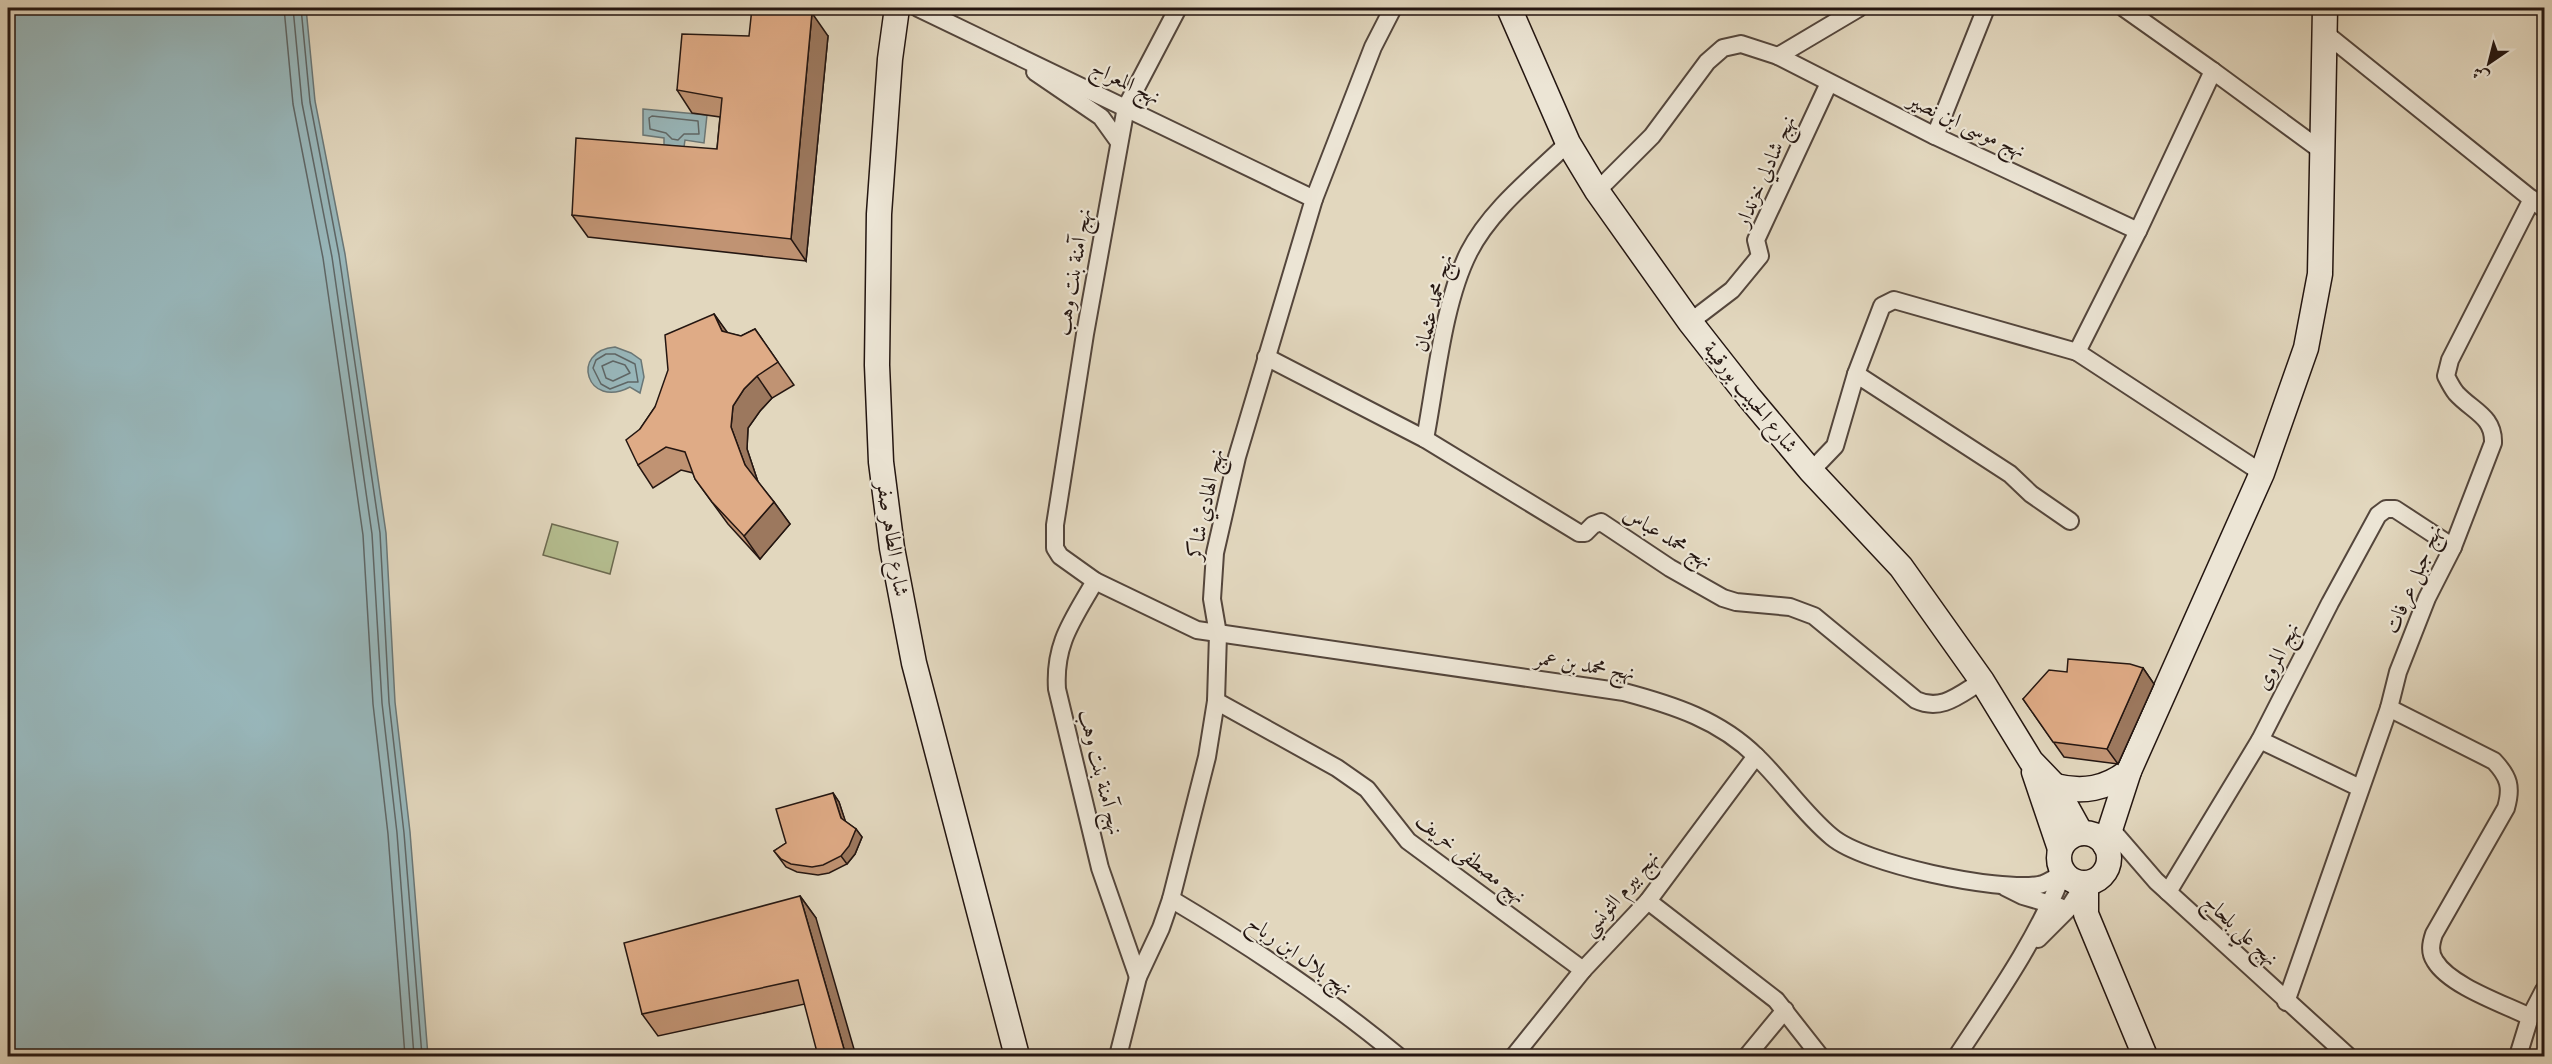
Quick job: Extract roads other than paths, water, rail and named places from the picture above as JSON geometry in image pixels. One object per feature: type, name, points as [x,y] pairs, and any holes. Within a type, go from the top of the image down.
[{"type":"main road","name":"شارع الطاهر صفر","points":[[897,8],[890,58],[879,214],[877,365],[881,462],[892,548],[914,663],[1017,1056]]},
{"type":"main road","name":"شارع الحبيب بورقيبة","points":[[1509,8],[1568,143],[1597,191],[1690,322],[1811,471],[1901,567],[1982,681],[2031,761],[2096,835]]},
{"type":"main road","points":[[2096,835],[2068,838],[2060,849],[2059,862],[2078,880],[2100,879],[2108,867],[2096,835],[2129,771],[2262,473],[2306,348],[2320,274],[2325,8]]},
{"type":"main road","name":"شارع الحبيب بورقيبة","points":[[2031,761],[2060,849]]},
{"type":"main road","points":[[2055,786],[2081,790],[2094,789],[2107,785],[2129,771]]},
{"type":"main road","points":[[2078,880],[2077,911],[2145,1056]]},
{"type":"street","name":"نهج المعراج","points":[[918,8],[946,13],[985,38],[1314,199]]},
{"type":"street","name":"نهج آمنة بنت وهب","points":[[1060,556],[1055,548],[1055,525],[1126,107],[1178,8]]},
{"type":"street","name":"نهج الهادي شاكر","points":[[1118,1056],[1138,976],[1161,928],[1171,899],[1207,757],[1216,701],[1218,634],[1212,599],[1215,553],[1237,457],[1314,199],[1373,47],[1393,8]]},
{"type":"street","points":[[1778,56],[1859,8]]},
{"type":"street","points":[[1935,136],[1986,8]]},
{"type":"street","points":[[2124,8],[2322,151]]},
{"type":"street","points":[[2325,33],[2538,204]]},
{"type":"street","points":[[985,38],[1101,117],[1119,142]]},
{"type":"street","name":"نهج موسى ابن نصير","points":[[1597,191],[1652,136],[1707,62],[1723,48],[1741,44],[1778,56],[1935,136],[2138,231]]},
{"type":"street","points":[[2077,352],[2138,231],[2213,71]]},
{"type":"street","name":"نهج شادلي خزندار","points":[[1690,322],[1732,290],[1760,256],[1756,240],[1829,83]]},
{"type":"street","name":"نهج محمد عثمان","points":[[1425,439],[1449,312],[1469,251],[1513,196],[1568,143]]},
{"type":"street","name":"نهج جبل عرفات","points":[[2286,1002],[2389,708],[2398,672],[2427,598],[2453,547],[2493,443],[2493,431],[2488,419],[2455,392],[2446,376],[2450,360],[2538,204]]},
{"type":"street","points":[[1811,471],[1835,446],[1856,374],[1882,306],[1889,301],[2077,352],[2262,473]]},
{"type":"street","name":"نهج محمد عباس","points":[[1266,357],[1425,439],[1579,533],[1585,533],[1600,522],[1670,568],[1723,598],[1736,602],[1790,607],[1814,616],[1916,700],[1925,704],[1943,705],[1982,681]]},
{"type":"street","points":[[1856,374],[2010,474],[2031,494],[2070,521]]},
{"type":"street","name":"نهج المروى","points":[[2168,892],[2260,740],[2378,515],[2386,509],[2395,509],[2453,547]]},
{"type":"street","name":"نهج محمد بن عمر","points":[[1060,556],[1095,581],[1197,630],[1624,692],[1671,704],[1728,733],[1756,756],[1833,838],[1851,849],[1917,871],[2002,885],[2040,885],[2078,880]]},
{"type":"street","name":"نهج آمنة بنت وهب","points":[[1095,581],[1062,643],[1056,663],[1057,689],[1100,868],[1138,976]]},
{"type":"street","name":"نهج مصطفى خريف","points":[[1216,701],[1337,768],[1367,789],[1408,841],[1583,970]]},
{"type":"street","points":[[2389,708],[2494,761],[2506,774],[2511,790],[2506,808],[2434,934],[2431,947],[2434,959],[2454,980],[2530,1017]]},
{"type":"street","points":[[2260,740],[2360,788]]},
{"type":"street","name":"نهج بيرم التونسي","points":[[1514,1056],[1583,970],[1648,901],[1756,756]]},
{"type":"street","name":"نهج علي بلحاج","points":[[2096,835],[2136,861],[2286,1002],[2348,1056]]},
{"type":"street","points":[[1957,1056],[2025,952],[2050,904],[2078,880]]},
{"type":"street","points":[[2002,885],[2024,896],[2077,911]]},
{"type":"street","name":"نهج بلال ابن رباح","points":[[1171,899],[1301,982],[1398,1056]]},
{"type":"street","points":[[1648,901],[1759,985],[1785,1010],[1820,1056]]},
{"type":"street","points":[[2025,952],[2077,911]]},
{"type":"street","points":[[2518,1056],[2530,1017],[2544,990]]},
{"type":"street","points":[[1747,1056],[1785,1010]]},
{"type":"water","points":[[8,8],[306,8],[315,101],[345,254],[386,533],[395,702],[410,832],[428,1056],[8,1056]]},
{"type":"water","points":[[643,109],[707,115],[704,143],[685,140],[684,147],[664,145],[664,138],[643,135]]},
{"type":"water","points":[[615,347],[641,360],[644,377],[640,393],[630,387],[615,392],[603,391],[594,386],[589,377],[588,367],[592,358],[601,351]]}]
